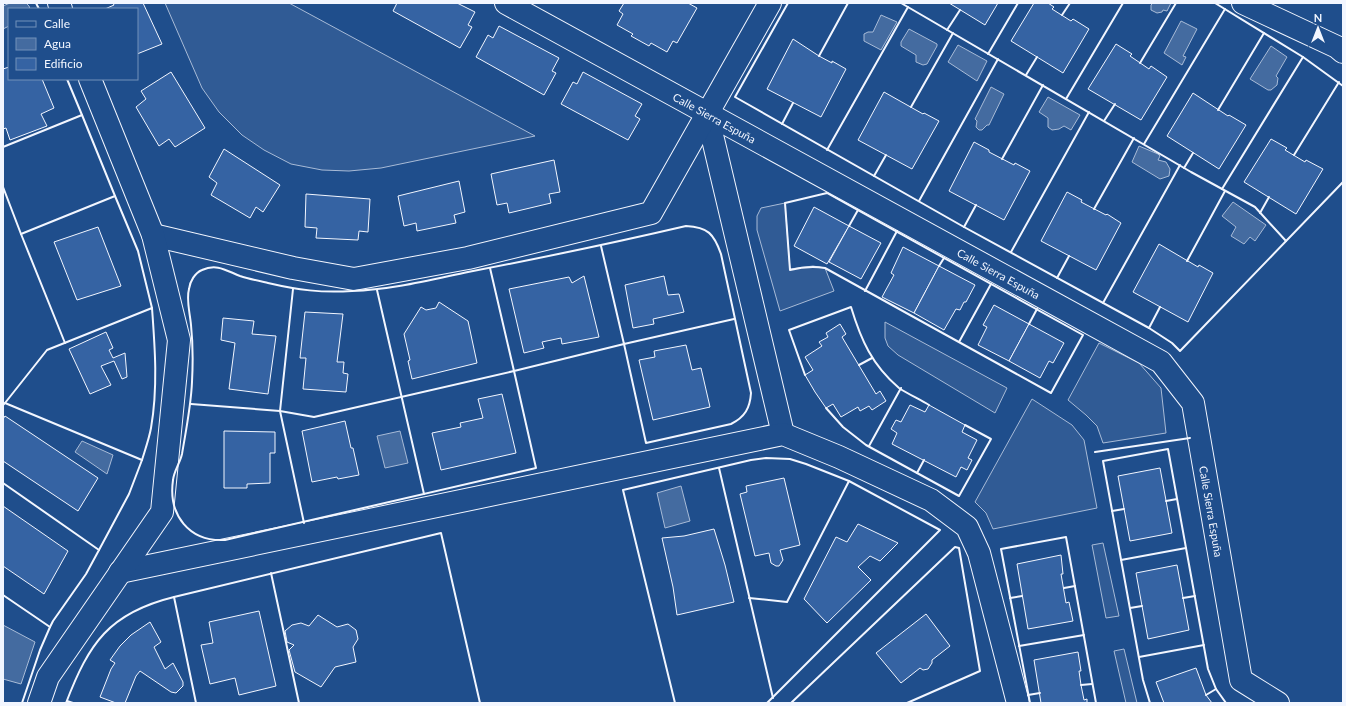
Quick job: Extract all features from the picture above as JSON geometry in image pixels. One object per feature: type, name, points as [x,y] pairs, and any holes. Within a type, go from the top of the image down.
[{"type":"street","name":"Calle Sierra Espuña","points":[[506,3],[1161,362],[1193,402],[1241,680],[1278,703]]},
{"type":"street","points":[[153,235],[293,268],[354,279],[468,258],[651,213],[770,3]]},
{"type":"street","points":[[1243,3],[1337,47],[1343,52]]},
{"type":"street","points":[[39,703],[48,677],[162,512],[179,340],[153,235],[90,80]]},
{"type":"street","points":[[707,114],[782,434]]},
{"type":"street","points":[[120,572],[782,434],[839,457],[932,500],[966,527],[979,553],[1018,703]]},
{"type":"shaded area","points":[[165,3],[289,3],[535,136],[381,168],[349,171],[322,170],[291,164],[264,150],[242,135],[219,112],[202,88]]},
{"type":"shaded area","points":[[785,203],[790,269],[813,266],[825,268],[834,291],[780,311],[757,230],[757,216],[761,208]]},
{"type":"shaded area","points":[[885,322],[1007,388],[995,413],[898,355],[888,346],[885,338]]},
{"type":"shaded area","points":[[1099,343],[1139,363],[1161,388],[1166,433],[1103,443],[1097,426],[1068,400]]},
{"type":"shaded area","points":[[1032,399],[1072,425],[1084,440],[1097,508],[993,529],[986,513],[975,502]]},
{"type":"shaded area","points":[[1103,543],[1119,616],[1106,618],[1092,545]]},
{"type":"shaded area","points":[[1124,649],[1137,703],[1126,703],[1114,651]]},
{"type":"water","points":[[10,3],[26,3],[30,8],[8,8],[8,26],[3,29],[3,6]]},
{"type":"water","points":[[1151,3],[1171,3],[1167,11],[1163,10],[1162,12],[1157,13],[1151,10]]},
{"type":"water","points":[[881,15],[897,22],[881,50],[864,41],[864,34],[873,32]]},
{"type":"water","points":[[1181,21],[1197,29],[1183,56],[1186,57],[1182,65],[1164,53]]},
{"type":"water","points":[[909,29],[937,44],[927,64],[923,65],[916,62],[916,55],[901,46],[901,42]]},
{"type":"water","points":[[958,45],[987,61],[977,81],[948,62]]},
{"type":"water","points":[[1271,46],[1287,57],[1276,76],[1278,78],[1277,85],[1271,90],[1268,90],[1250,79]]},
{"type":"water","points":[[991,87],[1004,94],[989,125],[982,130],[979,130],[976,127],[977,121],[975,119]]},
{"type":"water","points":[[1048,97],[1080,115],[1071,130],[1064,126],[1059,129],[1052,130],[1048,127],[1048,118],[1039,112]]},
{"type":"water","points":[[1139,146],[1158,154],[1160,156],[1158,160],[1166,162],[1170,169],[1169,176],[1160,179],[1132,162]]},
{"type":"water","points":[[1233,202],[1266,225],[1255,241],[1250,237],[1244,244],[1231,236],[1236,227],[1222,216]]},
{"type":"water","points":[[400,431],[408,463],[385,468],[377,436]]},
{"type":"water","points":[[82,441],[113,455],[107,474],[75,452]]},
{"type":"water","points":[[681,486],[690,521],[665,528],[657,493]]},
{"type":"water","points":[[3,625],[35,642],[21,684],[3,679]]},
{"type":"building","points":[[113,3],[143,3],[162,44],[138,54],[138,8],[107,8],[114,5]]},
{"type":"building","points":[[397,3],[457,3],[475,12],[468,25],[472,27],[460,48],[393,11]]},
{"type":"building","points":[[624,3],[688,3],[697,8],[677,43],[673,41],[667,52],[651,43],[649,46],[631,36],[633,34],[617,25],[623,14],[619,11]]},
{"type":"building","points":[[949,3],[998,3],[985,25]]},
{"type":"building","points":[[1034,3],[1048,3],[1054,7],[1052,9],[1071,21],[1073,19],[1089,29],[1063,73],[1011,41]]},
{"type":"building","points":[[499,26],[559,58],[552,71],[556,73],[544,95],[476,57],[488,35],[493,38]]},
{"type":"building","points":[[793,39],[819,56],[846,69],[821,117],[767,89]]},
{"type":"building","points":[[1116,44],[1132,54],[1130,56],[1149,69],[1151,66],[1167,77],[1141,120],[1088,89]]},
{"type":"building","points":[[8,67],[8,80],[42,80],[54,108],[41,114],[47,126],[10,140],[6,128],[3,129],[3,69]]},
{"type":"building","points":[[171,72],[205,128],[175,147],[169,139],[159,146],[136,107],[146,99],[141,91]]},
{"type":"building","points":[[583,72],[642,104],[635,116],[640,119],[628,140],[561,104],[573,82],[577,84]]},
{"type":"building","points":[[884,92],[923,114],[924,113],[939,121],[912,169],[858,140]]},
{"type":"building","points":[[1193,93],[1228,116],[1229,115],[1246,125],[1219,169],[1167,136]]},
{"type":"building","points":[[1271,139],[1287,148],[1285,150],[1305,162],[1306,160],[1323,169],[1296,214],[1244,182]]},
{"type":"building","points":[[974,142],[1014,165],[1015,163],[1030,171],[1004,220],[949,191]]},
{"type":"building","points":[[224,149],[280,185],[263,212],[256,207],[250,218],[211,195],[217,183],[209,177]]},
{"type":"building","points":[[554,160],[560,192],[549,194],[551,203],[509,213],[507,203],[497,205],[491,174]]},
{"type":"building","points":[[459,181],[465,212],[454,215],[456,223],[417,231],[416,223],[404,226],[398,196]]},
{"type":"building","points":[[1067,192],[1082,200],[1081,202],[1106,215],[1107,214],[1121,223],[1096,270],[1041,241]]},
{"type":"building","points":[[306,194],[370,199],[368,232],[359,231],[358,240],[316,238],[317,228],[305,227]]},
{"type":"building","points":[[814,207],[849,226],[827,264],[794,246]]},
{"type":"building","points":[[849,226],[881,243],[861,279],[829,262]]},
{"type":"building","points":[[98,227],[121,286],[77,300],[54,242]]},
{"type":"building","points":[[1159,244],[1198,267],[1199,265],[1213,273],[1188,322],[1133,292]]},
{"type":"building","points":[[903,247],[939,266],[914,313],[882,297],[894,275],[891,273]]},
{"type":"building","points":[[939,266],[975,285],[966,302],[964,302],[960,310],[956,309],[944,330],[914,313]]},
{"type":"building","points":[[584,276],[599,337],[562,344],[561,338],[542,342],[544,348],[524,353],[509,289],[569,277],[572,283]]},
{"type":"building","points":[[664,276],[668,295],[679,294],[684,312],[653,319],[654,324],[633,328],[625,285]]},
{"type":"building","points":[[439,302],[468,321],[477,363],[412,379],[408,361],[410,360],[404,334],[421,307],[426,310],[436,308]]},
{"type":"building","points":[[994,305],[1029,324],[1009,361],[978,345],[987,327],[983,325]]},
{"type":"building","points":[[305,312],[343,314],[337,362],[344,362],[343,373],[348,374],[346,392],[303,389],[306,358],[300,358]]},
{"type":"building","points":[[223,318],[254,321],[252,334],[276,336],[268,394],[229,389],[235,343],[221,340]]},
{"type":"building","points":[[840,324],[846,334],[842,337],[876,394],[880,391],[886,401],[872,410],[869,406],[860,411],[858,407],[841,417],[833,404],[826,408],[805,375],[813,370],[805,357],[822,346],[819,342],[828,337],[826,333]]},
{"type":"building","points":[[1029,324],[1064,343],[1053,363],[1049,361],[1040,378],[1009,361]]},
{"type":"building","points":[[106,332],[113,348],[109,350],[113,358],[125,353],[127,377],[122,379],[114,361],[101,366],[111,385],[90,394],[69,349]]},
{"type":"building","points":[[686,345],[692,370],[701,368],[710,407],[653,420],[639,360],[655,357],[654,351]]},
{"type":"building","points":[[502,394],[516,453],[441,470],[432,433],[461,427],[460,423],[483,418],[478,399]]},
{"type":"building","points":[[910,405],[925,412],[929,405],[965,425],[962,432],[977,440],[968,458],[972,460],[967,470],[961,467],[956,477],[892,444],[897,433],[891,429],[896,420],[901,422]]},
{"type":"building","points":[[5,416],[98,478],[78,511],[3,461],[3,419]]},
{"type":"building","points":[[345,421],[359,475],[338,479],[337,477],[312,482],[302,431]]},
{"type":"building","points":[[224,431],[275,432],[275,453],[270,453],[270,483],[247,484],[247,488],[224,488]]},
{"type":"building","points":[[1160,468],[1172,533],[1130,541],[1118,476]]},
{"type":"building","points":[[784,478],[800,545],[780,550],[783,560],[779,566],[776,566],[771,563],[769,553],[755,556],[740,494],[747,492],[746,486]]},
{"type":"building","points":[[3,506],[68,551],[44,594],[3,566]]},
{"type":"building","points":[[858,524],[898,543],[880,561],[870,556],[858,567],[871,580],[827,623],[804,599],[836,537],[847,542]]},
{"type":"building","points":[[714,529],[734,602],[677,615],[673,587],[662,538],[684,536]]},
{"type":"building","points":[[1061,555],[1063,574],[1061,574],[1066,603],[1069,602],[1073,621],[1028,629],[1017,564]]},
{"type":"building","points":[[1177,565],[1189,630],[1148,639],[1136,573]]},
{"type":"building","points":[[259,611],[276,686],[239,695],[235,678],[210,684],[201,645],[213,643],[209,622]]},
{"type":"building","points":[[926,614],[950,646],[932,660],[932,663],[928,669],[923,670],[920,668],[901,683],[876,653]]},
{"type":"building","points":[[318,615],[337,627],[348,624],[356,630],[358,639],[353,647],[356,662],[335,667],[321,687],[295,672],[289,650],[294,645],[287,642],[285,631],[292,625],[301,623],[309,626]]},
{"type":"building","points":[[150,622],[161,642],[154,647],[165,669],[173,663],[183,682],[183,686],[176,693],[171,692],[140,671],[136,676],[125,703],[116,703],[100,697],[111,669],[115,663],[110,660],[120,646],[131,635]]},
{"type":"building","points":[[1078,652],[1081,671],[1079,671],[1081,685],[1084,700],[1087,699],[1087,703],[1041,703],[1034,660]]},
{"type":"building","points":[[1196,668],[1206,695],[1212,703],[1164,703],[1156,682]]},
{"type":"wall","points":[[36,3],[38,8]]},
{"type":"wall","points":[[788,3],[735,97],[964,227],[1149,328],[1172,343],[1180,351],[1343,182]]},
{"type":"wall","points":[[819,56],[848,3]]},
{"type":"wall","points":[[901,3],[1191,172],[1255,207],[1286,241]]},
{"type":"wall","points":[[988,54],[1018,3]]},
{"type":"wall","points":[[1062,15],[1070,3]]},
{"type":"wall","points":[[1066,99],[1123,3]]},
{"type":"wall","points":[[1140,63],[1176,3]]},
{"type":"wall","points":[[1215,3],[1303,57],[1343,86]]},
{"type":"wall","points":[[827,150],[908,7]]},
{"type":"wall","points":[[1144,144],[1225,9]]},
{"type":"wall","points":[[947,30],[960,10]]},
{"type":"wall","points":[[911,107],[953,33]]},
{"type":"wall","points":[[1218,110],[1264,33]]},
{"type":"wall","points":[[1026,75],[1037,57]]},
{"type":"wall","points":[[1222,189],[1303,57]]},
{"type":"wall","points":[[919,201],[998,59]]},
{"type":"wall","points":[[67,80],[82,115]]},
{"type":"wall","points":[[1294,155],[1339,82]]},
{"type":"wall","points":[[1002,159],[1043,85]]},
{"type":"wall","points":[[782,124],[793,103]]},
{"type":"wall","points":[[1104,121],[1115,104]]},
{"type":"wall","points":[[1011,252],[1089,112]]},
{"type":"wall","points":[[3,147],[82,115],[115,196]]},
{"type":"wall","points":[[1094,209],[1134,138]]},
{"type":"wall","points":[[1184,168],[1193,153]]},
{"type":"wall","points":[[874,176],[886,155]]},
{"type":"wall","points":[[1103,303],[1180,165]]},
{"type":"wall","points":[[3,187],[21,234]]},
{"type":"wall","points":[[1187,261],[1225,191]]},
{"type":"wall","points":[[827,193],[1083,335],[1051,393],[825,268],[807,267],[790,270],[785,203],[827,193]]},
{"type":"wall","points":[[65,343],[21,234],[115,196],[138,251],[152,308]]},
{"type":"wall","points":[[1260,213],[1269,197]]},
{"type":"wall","points":[[964,227],[976,205]]},
{"type":"wall","points":[[849,226],[858,210]]},
{"type":"wall","points":[[686,226],[700,228],[709,233],[716,241],[721,254],[751,393],[746,412],[731,424],[646,443],[624,344],[514,371],[536,468],[225,540],[212,539],[191,531],[178,515],[172,493],[173,480],[182,454],[189,409],[193,361],[188,293],[192,280],[199,271],[212,267],[226,270],[250,279],[310,290],[330,292],[367,290],[396,287],[686,226]]},
{"type":"wall","points":[[865,291],[897,231]]},
{"type":"wall","points":[[601,246],[624,344],[734,319]]},
{"type":"wall","points":[[1057,278],[1069,256]]},
{"type":"wall","points":[[939,266],[944,258]]},
{"type":"wall","points":[[191,404],[280,411],[314,417],[514,371],[490,268]]},
{"type":"wall","points":[[959,342],[991,284]]},
{"type":"wall","points":[[293,289],[280,411],[304,523]]},
{"type":"wall","points":[[377,290],[424,494]]},
{"type":"wall","points":[[805,375],[789,330],[851,307],[863,341],[882,370],[899,388],[929,405]]},
{"type":"wall","points":[[1149,328],[1160,307]]},
{"type":"wall","points":[[5,403],[47,350],[152,308],[155,353],[155,398],[151,428],[142,460]]},
{"type":"wall","points":[[1029,324],[1037,309]]},
{"type":"wall","points":[[859,365],[872,358]]},
{"type":"wall","points":[[869,446],[901,388]]},
{"type":"wall","points":[[3,405],[5,403],[142,460],[129,494],[99,550]]},
{"type":"wall","points":[[826,408],[843,427],[866,445],[959,496],[991,439],[965,425]]},
{"type":"wall","points":[[1095,452],[1190,438]]},
{"type":"wall","points":[[1150,703],[1143,680],[1103,461],[1168,449],[1208,669],[1216,689],[1226,703]]},
{"type":"wall","points":[[675,703],[623,490],[751,460],[766,458],[790,459],[849,481],[940,530],[767,703]]},
{"type":"wall","points":[[917,473],[924,460]]},
{"type":"wall","points":[[719,468],[773,698]]},
{"type":"wall","points":[[749,598],[787,602],[849,481]]},
{"type":"wall","points":[[3,483],[99,550],[86,574],[50,627]]},
{"type":"wall","points":[[1166,501],[1177,499]]},
{"type":"wall","points":[[1112,511],[1124,509]]},
{"type":"wall","points":[[66,703],[83,663],[93,647],[117,622],[133,612],[174,597],[441,533],[480,703]]},
{"type":"wall","points":[[1030,703],[1001,549],[1066,537],[1096,703]]},
{"type":"wall","points":[[791,703],[955,547],[959,548],[980,671],[907,703]]},
{"type":"wall","points":[[1121,560],[1186,548]]},
{"type":"wall","points":[[271,573],[299,703]]},
{"type":"wall","points":[[1064,588],[1075,586]]},
{"type":"wall","points":[[3,595],[50,627],[40,650],[22,703]]},
{"type":"wall","points":[[1010,598],[1022,596]]},
{"type":"wall","points":[[1183,598],[1195,596]]},
{"type":"wall","points":[[174,597],[196,703]]},
{"type":"wall","points":[[1130,608],[1142,606]]},
{"type":"wall","points":[[1019,646],[1084,635]]},
{"type":"wall","points":[[1139,657],[1204,645]]},
{"type":"wall","points":[[1081,685],[1092,684]]},
{"type":"wall","points":[[1206,695],[1216,689]]},
{"type":"wall","points":[[1028,695],[1040,693]]},
{"type":"wall","points":[[67,701],[73,703]]}]
